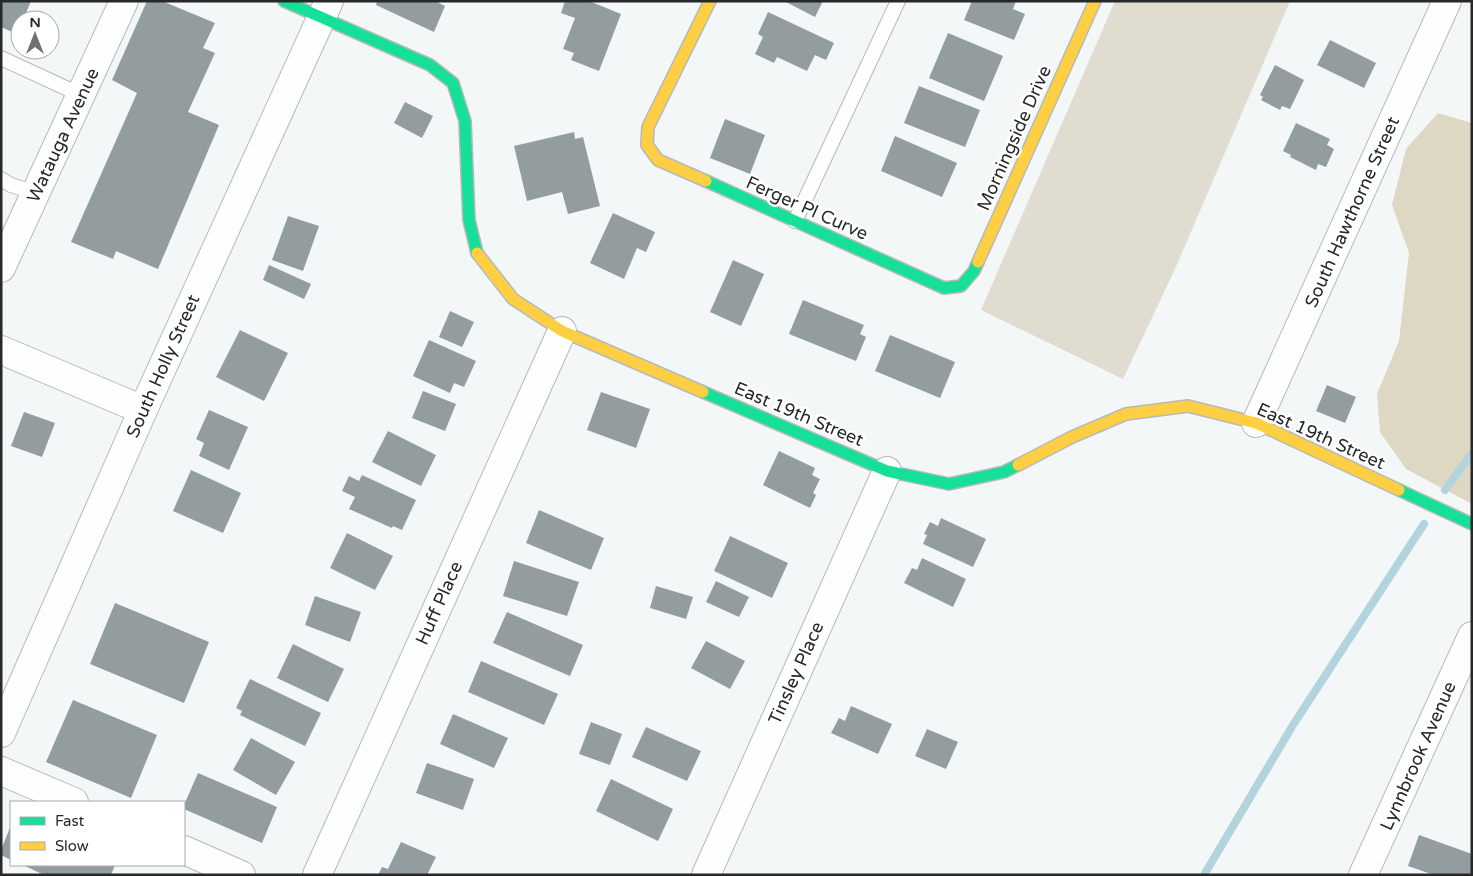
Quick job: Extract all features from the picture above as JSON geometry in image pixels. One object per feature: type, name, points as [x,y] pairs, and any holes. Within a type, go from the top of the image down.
[{"type":"street","name":"Watauga Avenue","points":[[1,268],[124,1]]},
{"type":"street","name":"East 19th Street","points":[[284,1],[325,9],[430,65],[453,83],[465,121],[469,220],[477,255],[513,299],[562,331],[887,471],[949,484],[1004,472],[1072,437],[1126,414],[1188,406],[1256,423],[1472,524]]},
{"type":"street","name":"Ferger Pl Curve","points":[[710,1],[648,127],[647,145],[658,160],[944,288],[961,286]]},
{"type":"street","name":"Morningside Drive","points":[[961,286],[974,271],[1095,1]]},
{"type":"street","name":"South Hawthorne Street","points":[[1256,423],[1447,1]]},
{"type":"street","name":"South Holly Street","points":[[1,733],[143,410],[325,9]]},
{"type":"street","name":"Huff Place","points":[[316,875],[562,331]]},
{"type":"street","points":[[1,350],[143,410]]},
{"type":"street","name":"Tinsley Place","points":[[706,875],[887,471]]},
{"type":"street","name":"Lynnbrook Avenue","points":[[1363,875],[1472,636]]},
{"type":"street","points":[[1,771],[72,801]]},
{"type":"street","points":[[185,850],[241,875]]},
{"type":"lane","points":[[795,222],[898,1]]},
{"type":"lane","points":[[1,58],[80,95]]},
{"type":"lane","points":[[1,179],[11,185],[36,192]]},
{"type":"shaded area","points":[[1115,1],[1290,1],[1175,269],[1123,379],[981,310]]},
{"type":"shaded area","points":[[1438,113],[1472,123],[1472,504],[1406,469],[1380,432],[1377,394],[1399,341],[1409,253],[1392,205],[1406,149]]},
{"type":"building","points":[[1,1],[31,1],[27,10],[10,10],[10,31],[1,27]]},
{"type":"building","points":[[147,1],[162,1],[215,23],[203,48],[215,53],[188,112],[219,125],[158,269],[116,251],[113,259],[71,242],[137,93],[112,80]]},
{"type":"building","points":[[377,1],[435,1],[445,6],[434,32],[376,5]]},
{"type":"building","points":[[565,1],[589,1],[621,14],[599,71],[571,60],[574,53],[563,49],[575,18],[561,13]]},
{"type":"building","points":[[784,1],[823,1],[815,17]]},
{"type":"building","points":[[972,1],[1016,1],[1013,9],[1025,14],[1014,40],[964,20]]},
{"type":"building","points":[[768,12],[834,43],[826,60],[815,55],[807,71],[777,57],[774,63],[755,54],[763,37],[758,34]]},
{"type":"building","points":[[948,33],[1003,56],[984,101],[929,78]]},
{"type":"building","points":[[1330,40],[1376,63],[1364,88],[1317,65]]},
{"type":"building","points":[[1275,65],[1304,80],[1290,109],[1282,106],[1280,110],[1261,100],[1263,97],[1260,95]]},
{"type":"building","points":[[919,86],[980,110],[965,147],[904,123]]},
{"type":"building","points":[[405,102],[433,116],[422,138],[394,123]]},
{"type":"building","points":[[725,119],[765,135],[750,174],[710,158]]},
{"type":"building","points":[[1296,123],[1330,139],[1327,145],[1334,149],[1326,167],[1318,164],[1316,170],[1290,157],[1291,155],[1283,151]]},
{"type":"building","points":[[574,132],[575,139],[583,137],[600,206],[568,214],[562,192],[527,201],[514,146]]},
{"type":"building","points":[[895,136],[957,163],[942,197],[881,171]]},
{"type":"building","points":[[613,213],[655,232],[646,252],[637,248],[624,279],[590,263]]},
{"type":"building","points":[[288,216],[319,226],[303,271],[272,260]]},
{"type":"building","points":[[733,260],[764,274],[741,326],[710,312]]},
{"type":"building","points":[[269,265],[311,284],[304,299],[263,280]]},
{"type":"building","points":[[803,300],[864,325],[860,334],[866,337],[856,361],[789,334]]},
{"type":"building","points":[[450,311],[474,322],[462,347],[439,337]]},
{"type":"building","points":[[240,330],[288,353],[264,401],[216,377]]},
{"type":"building","points":[[890,335],[955,362],[940,398],[875,371]]},
{"type":"building","points":[[429,340],[476,361],[464,387],[454,383],[450,393],[413,376]]},
{"type":"building","points":[[1327,385],[1356,397],[1345,423],[1316,411]]},
{"type":"building","points":[[423,391],[456,404],[445,431],[412,418]]},
{"type":"building","points":[[601,392],[650,409],[636,448],[587,430]]},
{"type":"building","points":[[209,410],[248,427],[229,470],[199,456],[204,443],[196,439]]},
{"type":"building","points":[[24,412],[55,423],[42,457],[11,446]]},
{"type":"building","points":[[388,431],[436,455],[421,486],[372,462]]},
{"type":"building","points":[[779,451],[815,468],[812,475],[820,479],[813,493],[816,495],[810,508],[763,485]]},
{"type":"building","points":[[191,470],[241,493],[223,533],[173,511]]},
{"type":"building","points":[[362,475],[416,500],[402,530],[393,526],[392,528],[349,509],[355,497],[342,491],[349,476],[359,481]]},
{"type":"building","points":[[539,510],[604,538],[591,570],[526,543]]},
{"type":"building","points":[[941,518],[986,539],[973,567],[923,544],[927,535],[924,534],[930,522],[938,526]]},
{"type":"building","points":[[347,533],[393,556],[375,590],[330,568]]},
{"type":"building","points":[[730,536],[788,563],[772,598],[714,571]]},
{"type":"building","points":[[922,558],[966,579],[953,607],[904,583],[912,568],[917,570]]},
{"type":"building","points":[[514,561],[579,582],[567,616],[503,596]]},
{"type":"building","points":[[716,581],[749,597],[739,617],[706,602]]},
{"type":"building","points":[[656,586],[693,597],[686,619],[650,608]]},
{"type":"building","points":[[315,596],[361,612],[350,642],[305,625]]},
{"type":"building","points":[[115,603],[209,642],[184,703],[90,664]]},
{"type":"building","points":[[507,612],[583,645],[570,676],[493,643]]},
{"type":"building","points":[[706,641],[745,661],[730,689],[691,668]]},
{"type":"building","points":[[293,644],[344,669],[328,702],[277,678]]},
{"type":"building","points":[[481,661],[558,694],[544,725],[468,692]]},
{"type":"building","points":[[250,679],[321,713],[305,746],[240,715],[242,711],[236,708]]},
{"type":"building","points":[[73,700],[157,735],[131,798],[46,762]]},
{"type":"building","points":[[851,706],[892,724],[878,754],[831,733],[839,718],[845,721]]},
{"type":"building","points":[[453,714],[508,738],[494,768],[440,744]]},
{"type":"building","points":[[591,722],[622,734],[610,765],[579,754]]},
{"type":"building","points":[[646,727],[701,751],[687,781],[632,757]]},
{"type":"building","points":[[927,729],[958,742],[946,769],[915,756]]},
{"type":"building","points":[[251,738],[295,762],[276,795],[233,770]]},
{"type":"building","points":[[427,763],[474,779],[463,810],[416,793]]},
{"type":"building","points":[[198,773],[277,807],[262,843],[185,809],[185,803]]},
{"type":"building","points":[[611,779],[673,809],[658,841],[596,811]]},
{"type":"building","points":[[10,828],[10,860],[1,855],[1,850]]},
{"type":"building","points":[[1419,835],[1472,854],[1472,870],[1470,875],[1434,875],[1408,866]]},
{"type":"building","points":[[401,842],[436,857],[427,875],[378,875],[382,867],[388,869]]},
{"type":"building","points":[[25,866],[115,866],[111,875],[44,875]]},
{"type":"waterway","points":[[1445,490],[1472,453]]},
{"type":"waterway","points":[[1204,875],[1293,725],[1424,524]]},
{"type":"traffic: fast","points":[[284,1],[430,65],[453,83],[465,121],[469,220],[477,253]]},
{"type":"traffic: fast","points":[[706,181],[944,288],[961,286],[974,271],[978,262]]},
{"type":"traffic: fast","points":[[703,392],[887,471],[949,484],[1004,472],[1018,465]]},
{"type":"traffic: fast","points":[[1399,490],[1472,524]]},
{"type":"traffic: slow","points":[[706,181],[658,160],[647,145],[648,127],[710,1]]},
{"type":"traffic: slow","points":[[978,262],[1095,1]]},
{"type":"traffic: slow","points":[[477,253],[513,299],[562,331],[703,392]]},
{"type":"traffic: slow","points":[[1018,465],[1072,437],[1126,414],[1188,406],[1256,423],[1399,490]]}]
